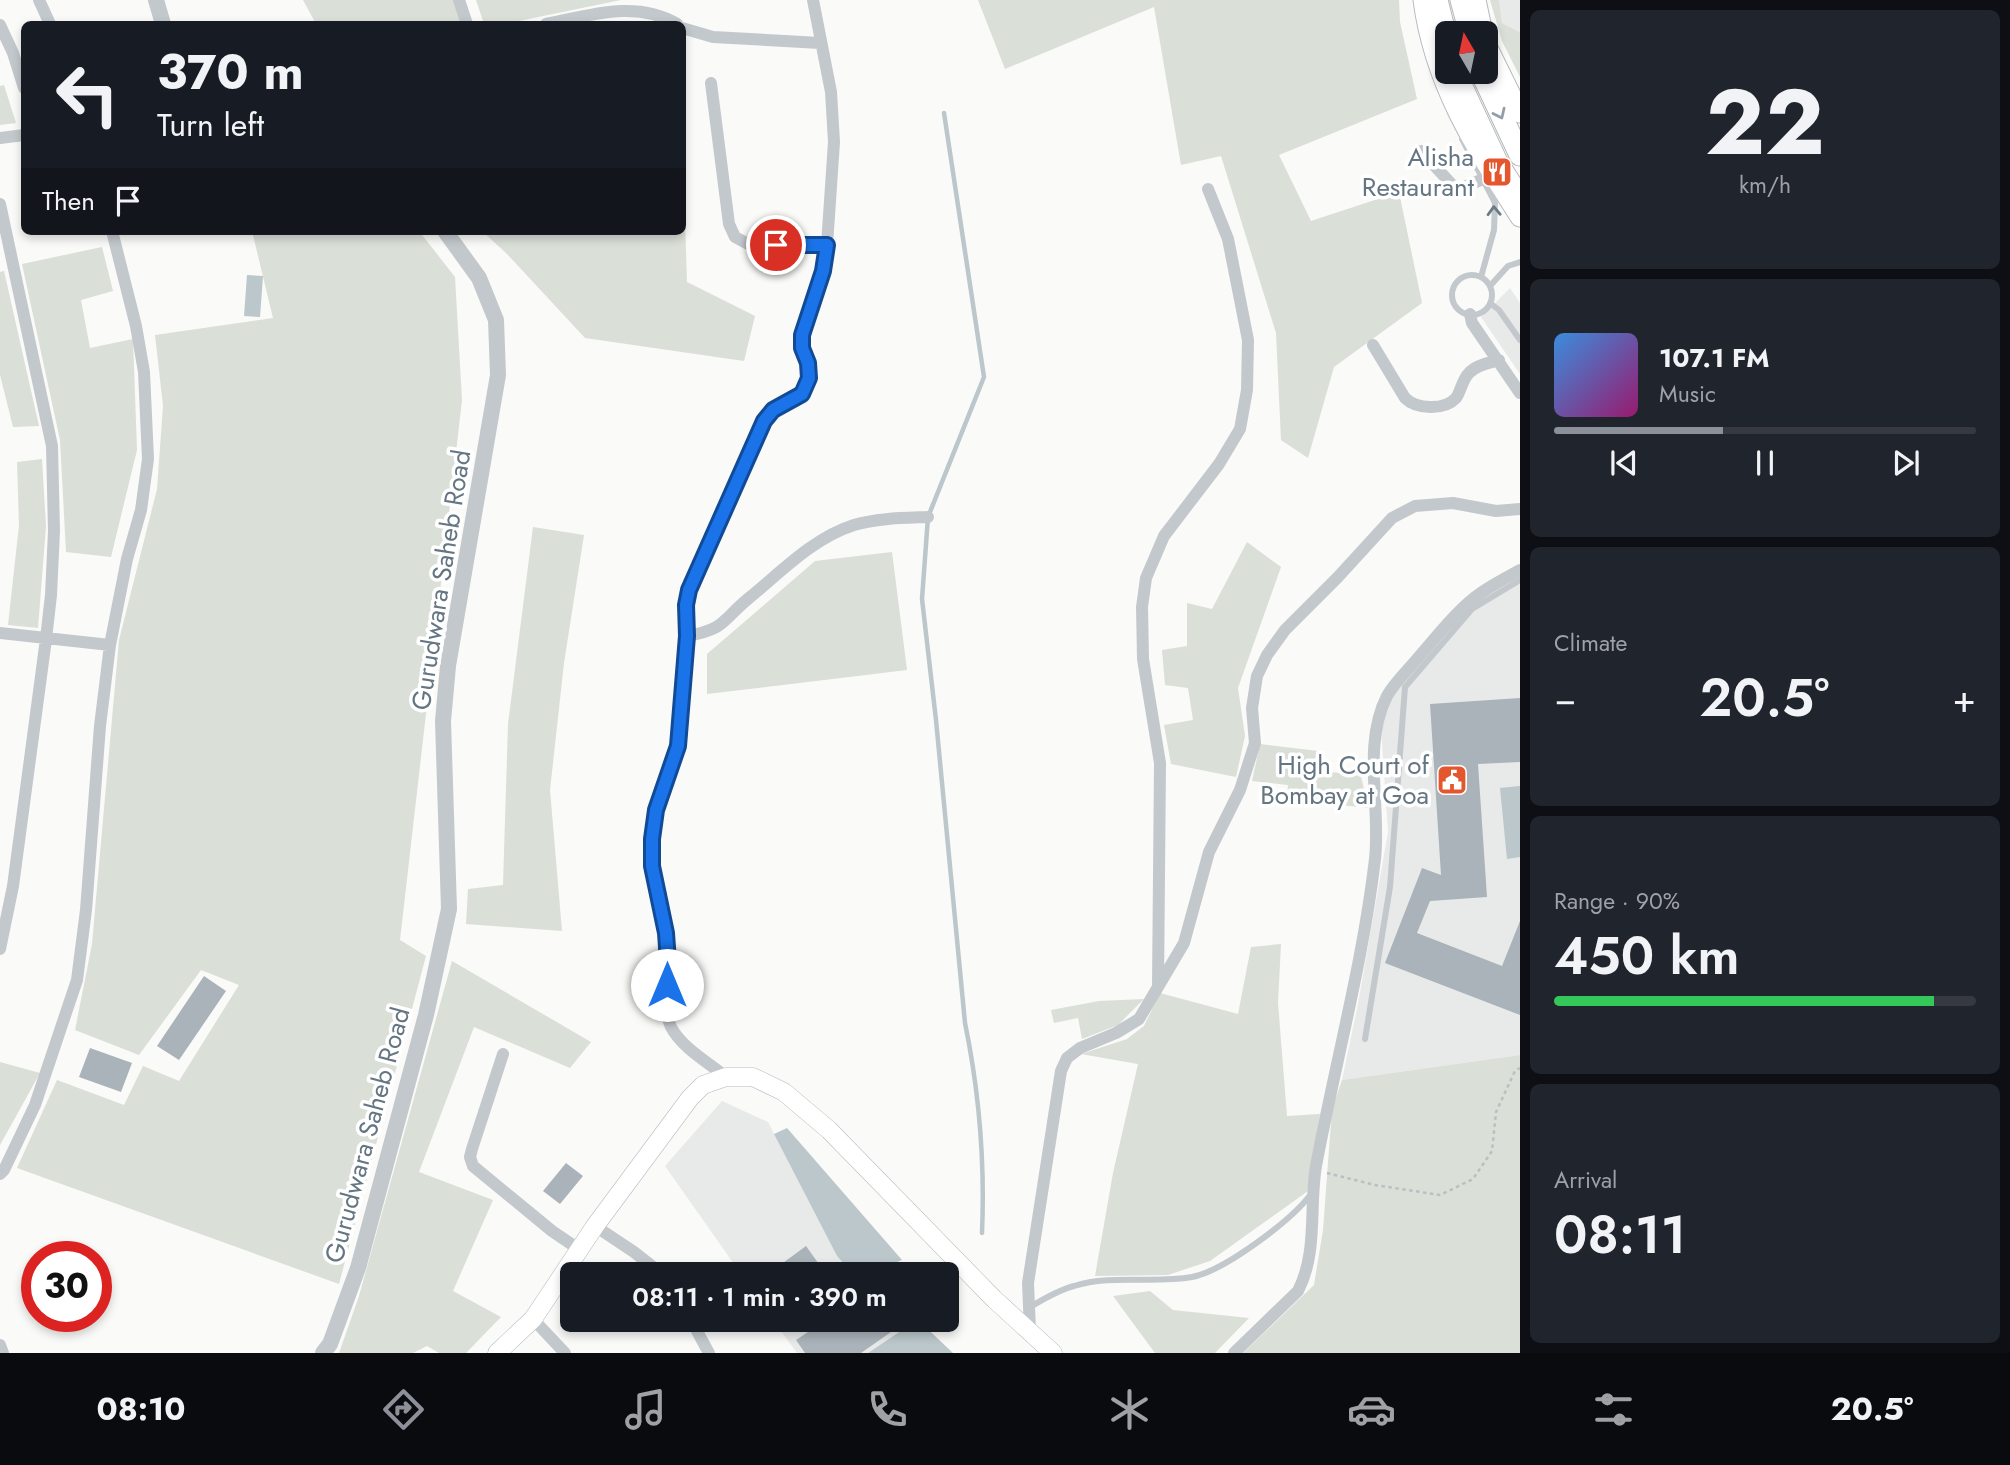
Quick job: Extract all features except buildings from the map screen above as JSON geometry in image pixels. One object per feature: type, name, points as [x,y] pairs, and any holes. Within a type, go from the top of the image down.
[{"type":"highway","points":[[1437,0],[1442,21]]},
{"type":"highway","points":[[1461,0],[1467,21]]},
{"type":"highway","points":[[1461,84],[1497,162],[1520,198]]},
{"type":"highway","points":[[1487,84],[1520,155]]},
{"type":"main road","points":[[1423,0],[1435,62],[1488,178],[1520,218]]},
{"type":"main road","points":[[1476,0],[1480,21]]},
{"type":"main road","points":[[1498,68],[1520,113]]},
{"type":"main road","points":[[497,1353],[533,1319],[595,1226],[690,1098],[703,1085],[726,1077],[752,1077],[784,1092],[829,1130],[993,1299],[1053,1353]]},
{"type":"street","points":[[39,0],[49,21]]},
{"type":"street","points":[[156,0],[162,21]]},
{"type":"street","points":[[458,0],[466,21]]},
{"type":"street","points":[[726,1077],[684,1043],[671,1027],[666,1007],[666,933],[652,866],[652,839],[656,810],[678,746],[689,590],[764,421],[773,410],[802,394],[809,378],[802,335],[823,271],[834,142],[831,92],[813,0]]},
{"type":"street","points":[[560,21],[617,9],[643,9],[662,14],[672,21]]},
{"type":"street","points":[[0,25],[21,78]]},
{"type":"street","points":[[686,30],[713,37],[820,43]]},
{"type":"street","points":[[711,83],[729,224],[735,237],[750,246],[827,245]]},
{"type":"street","points":[[0,138],[21,135]]},
{"type":"street","points":[[1421,152],[1455,188],[1488,178]]},
{"type":"street","points":[[1158,989],[1160,763],[1143,659],[1142,607],[1146,578],[1164,536],[1219,464],[1240,429],[1247,390],[1248,340],[1228,239],[1208,188]]},
{"type":"street","points":[[0,204],[52,446],[54,531],[46,639],[13,886],[0,949]]},
{"type":"street","points":[[0,1174],[35,1105],[77,980],[110,645],[127,559],[141,510],[148,459],[144,372],[114,235]]},
{"type":"street","name":"Gurudwara Saheb Road","points":[[323,1353],[330,1344],[358,1268],[426,1015],[449,909],[443,721],[449,666],[498,375],[496,320],[480,278],[448,235]]},
{"type":"street","points":[[1469,314],[1472,323],[1520,393]]},
{"type":"street","points":[[1373,345],[1405,398],[1410,403],[1421,406],[1450,403],[1457,397],[1469,373],[1479,366],[1499,360]]},
{"type":"street","points":[[1030,1330],[1028,1283],[1061,1072],[1067,1058],[1080,1048],[1116,1033],[1139,1019],[1184,943],[1209,852],[1240,790],[1255,743],[1252,708],[1257,676],[1273,646],[1285,630],[1338,578],[1392,518],[1415,506],[1453,503],[1496,511],[1520,509]]},
{"type":"street","points":[[687,636],[710,632],[723,625],[737,608],[817,542],[853,526],[886,518],[928,517]]},
{"type":"street","points":[[1234,1353],[1298,1291],[1310,1259],[1315,1171],[1350,1002],[1375,860],[1378,825],[1375,741],[1379,717],[1387,695],[1458,613],[1488,588],[1520,570]]},
{"type":"street","points":[[0,633],[110,645]]},
{"type":"street","points":[[503,1054],[472,1149],[472,1166],[552,1231],[580,1250]]},
{"type":"street","points":[[595,1226],[647,1262]]},
{"type":"street","points":[[533,1319],[565,1353]]},
{"type":"street","points":[[698,1332],[709,1353]]},
{"type":"street","points":[[0,1345],[4,1353]]},
{"type":"lane","points":[[1481,277],[1496,213],[1488,178]]},
{"type":"lane","points":[[1490,286],[1508,266],[1520,262]]},
{"type":"lane","points":[[1463,277],[1481,277],[1490,286],[1490,303],[1482,312],[1469,314],[1455,304],[1455,286],[1463,277]]},
{"type":"lane","points":[[1490,303],[1499,310],[1520,340]]},
{"type":"lane","points":[[1365,1039],[1390,887],[1405,687],[1472,609],[1520,580]]},
{"type":"lane","points":[[1028,1308],[1057,1292],[1098,1280],[1166,1280],[1214,1270],[1282,1224],[1301,1208],[1314,1190]]},
{"type":"path","points":[[1315,1171],[1375,1185],[1440,1195],[1473,1179],[1492,1151],[1496,1112],[1515,1070],[1520,1068]]},
{"type":"shaded area","points":[[303,0],[453,0],[461,21],[314,21]]},
{"type":"shaded area","points":[[476,0],[621,0],[519,21],[483,21]]},
{"type":"shaded area","points":[[978,0],[1399,0],[1400,22],[1417,99],[1279,155],[1311,221],[1399,192],[1422,303],[1334,367],[1308,458],[1281,440],[1276,333],[1221,156],[1181,165],[1154,7],[1005,69]]},
{"type":"shaded area","points":[[1490,0],[1499,0],[1502,23],[1520,32],[1520,77],[1502,41]]},
{"type":"shaded area","points":[[1499,0],[1520,0],[1520,32],[1502,23]]},
{"type":"shaded area","points":[[4,85],[16,123],[0,125],[0,86]]},
{"type":"shaded area","points":[[253,235],[422,235],[455,277],[462,400],[400,940],[426,956],[339,1284],[17,1168],[57,1080],[124,1105],[143,1066],[179,1081],[239,985],[201,970],[139,1055],[75,1030],[92,944],[119,640],[157,489],[163,406],[155,335],[273,318]]},
{"type":"shaded area","points":[[486,235],[686,235],[687,282],[755,316],[744,361],[585,338]]},
{"type":"shaded area","points":[[102,247],[113,291],[81,300],[90,348],[133,339],[137,450],[111,557],[66,552],[60,440],[22,264]]},
{"type":"shaded area","points":[[4,271],[39,426],[13,427],[0,375],[0,272]]},
{"type":"shaded area","points":[[247,275],[263,276],[260,317],[244,316]]},
{"type":"shaded area","points":[[1510,288],[1520,303],[1520,374],[1481,317]]},
{"type":"shaded area","points":[[42,459],[46,526],[38,628],[8,625],[19,525],[17,462]]},
{"type":"shaded area","points":[[533,527],[584,535],[564,663],[550,790],[562,931],[466,924],[468,889],[503,885],[508,724]]},
{"type":"shaded area","points":[[1247,542],[1281,567],[1238,688],[1245,736],[1236,777],[1171,764],[1164,725],[1193,720],[1188,688],[1165,685],[1162,650],[1187,646],[1187,603],[1212,609]]},
{"type":"shaded area","points":[[892,552],[907,670],[707,694],[707,654],[815,561]]},
{"type":"shaded area","name":"High Court of Bombay at Goa","points":[[1520,572],[1520,1055],[1342,1080],[1388,832],[1381,728],[1396,684],[1475,600]]},
{"type":"shaded area","points":[[1260,744],[1318,751],[1317,770],[1361,776],[1368,808],[1287,799],[1288,785],[1252,781]]},
{"type":"shaded area","points":[[1520,786],[1520,857],[1507,859],[1500,788]]},
{"type":"shaded area","points":[[1281,944],[1278,1003],[1287,1116],[1320,1114],[1308,1191],[1210,1261],[1168,1275],[1095,1276],[1113,1173],[1138,1064],[1081,1054],[1127,1039],[1144,1026],[1160,993],[1238,1014],[1251,947]]},
{"type":"shaded area","points":[[452,961],[591,1042],[570,1068],[474,1027],[419,1172],[493,1200],[453,1291],[501,1317],[466,1353],[439,1353],[427,1346],[413,1353],[339,1353],[359,1296]]},
{"type":"shaded area","points":[[1144,999],[1118,1025],[1082,1039],[1078,1018],[1054,1023],[1051,1010],[1099,1001]]},
{"type":"shaded area","points":[[1520,1055],[1520,1353],[1243,1353],[1314,1285],[1323,1230],[1332,1109],[1342,1080]]},
{"type":"shaded area","points":[[0,1062],[40,1073],[0,1145]]},
{"type":"shaded area","points":[[722,1101],[768,1122],[842,1262],[733,1262],[665,1166]]},
{"type":"shaded area","points":[[787,1128],[902,1260],[842,1262],[774,1134]]},
{"type":"shaded area","points":[[1150,1291],[1173,1310],[1249,1318],[1215,1353],[1155,1353],[1113,1296]]},
{"type":"shaded area","points":[[782,1332],[899,1332],[868,1353],[797,1353]]},
{"type":"shaded area","points":[[899,1332],[931,1332],[953,1353],[868,1353]]},
{"type":"waterway","points":[[944,113],[984,377],[928,517],[922,599],[965,1023],[980,1127],[982,1233]]},
{"type":"place","name":"Alisha Restaurant","points":[[1497,172]]},
{"type":"place","name":"High Court of Bombay at Goa","points":[[1452,780]]},
{"type":"route","points":[[667,985],[666,933],[652,866],[652,839],[656,810],[678,746],[689,590],[764,421],[773,410],[802,394],[809,378],[802,335],[823,271],[827,245],[776,245]]}]
